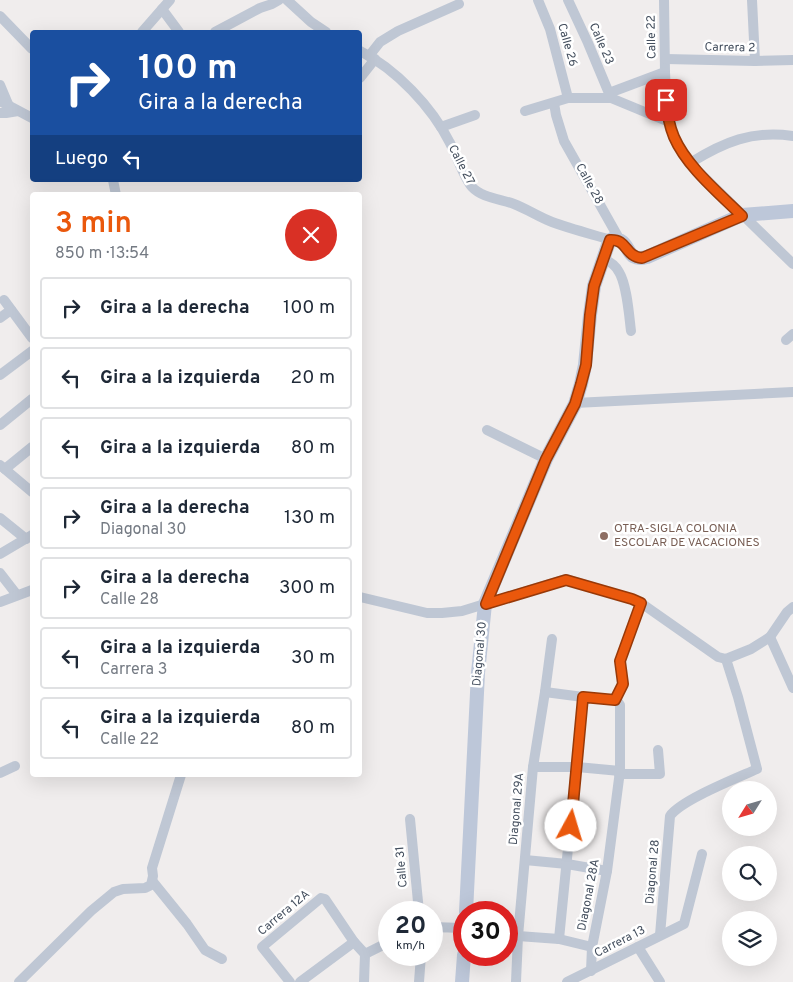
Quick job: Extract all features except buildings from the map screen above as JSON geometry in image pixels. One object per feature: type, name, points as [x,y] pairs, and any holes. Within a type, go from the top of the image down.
[{"type":"street","points":[[144,30],[170,0]]},
{"type":"street","points":[[218,30],[279,0]]},
{"type":"street","points":[[287,0],[311,22],[323,30]]},
{"type":"street","name":"Calle 26","points":[[538,0],[550,29],[568,98]]},
{"type":"street","name":"Calle 23","points":[[568,0],[610,96]]},
{"type":"street","name":"Calle 22","points":[[664,0],[667,113],[674,138],[681,151],[704,178],[793,264]]},
{"type":"street","points":[[752,0],[755,61]]},
{"type":"street","points":[[362,72],[368,55],[380,42],[398,31],[459,4]]},
{"type":"street","points":[[162,8],[178,30]]},
{"type":"street","points":[[0,16],[30,47]]},
{"type":"street","name":"Calle 27","points":[[368,55],[396,76],[429,111],[450,142],[466,178],[479,193],[520,206],[551,221],[616,241]]},
{"type":"street","name":"Carrera 2","points":[[666,58],[755,61],[793,60]]},
{"type":"street","points":[[525,111],[568,98],[610,96],[665,72]]},
{"type":"street","points":[[0,85],[4,103],[30,117]]},
{"type":"street","points":[[610,96],[669,122]]},
{"type":"street","name":"Calle 28","points":[[554,103],[564,141],[616,241],[632,256],[637,258],[647,257],[742,216]]},
{"type":"street","points":[[0,113],[18,111]]},
{"type":"street","points":[[441,127],[475,115]]},
{"type":"street","points":[[690,163],[729,142],[769,134],[793,136]]},
{"type":"street","points":[[742,216],[793,211]]},
{"type":"street","name":"Diagonal 30","points":[[467,901],[478,673],[486,604],[546,459],[575,403],[586,365],[594,286],[604,260],[616,241]]},
{"type":"street","points":[[604,260],[612,263],[619,270],[623,280],[631,331]]},
{"type":"street","points":[[4,300],[30,335]]},
{"type":"street","points":[[0,318],[11,310]]},
{"type":"street","points":[[0,375],[30,352]]},
{"type":"street","points":[[575,403],[793,392]]},
{"type":"street","points":[[0,425],[30,400]]},
{"type":"street","points":[[487,430],[546,459]]},
{"type":"street","points":[[30,448],[3,467],[30,490]]},
{"type":"street","points":[[0,518],[29,537],[0,554]]},
{"type":"street","points":[[0,572],[17,596]]},
{"type":"street","points":[[362,597],[427,613],[462,611],[566,580],[641,603],[718,657],[726,659],[751,649],[770,637],[793,606]]},
{"type":"street","points":[[0,602],[30,591]]},
{"type":"street","name":"Diagonal 28A","points":[[591,971],[592,947],[607,871],[619,773],[618,703],[623,684],[620,661],[641,603]]},
{"type":"street","points":[[770,637],[793,688]]},
{"type":"street","name":"Diagonal 29A","points":[[518,936],[533,767],[552,639]]},
{"type":"street","name":"Diagonal 28","points":[[660,935],[670,816],[692,799],[757,769],[726,659]]},
{"type":"street","points":[[545,692],[618,703]]},
{"type":"street","points":[[559,939],[583,697]]},
{"type":"street","points":[[533,767],[577,767],[619,773],[660,774],[658,750]]},
{"type":"street","points":[[0,773],[15,766]]},
{"type":"street","points":[[180,777],[152,868],[153,882],[205,950],[222,959]]},
{"type":"street","name":"Calle 31","points":[[410,819],[418,901]]},
{"type":"street","name":"Carrera 13","points":[[567,982],[684,924],[702,854]]},
{"type":"street","points":[[524,860],[567,864],[607,871]]},
{"type":"street","points":[[19,982],[91,911],[114,892],[123,889],[148,887],[153,882]]},
{"type":"street","name":"Carrera 12A","points":[[290,982],[262,947],[321,898],[325,899],[354,942]]},
{"type":"street","points":[[518,936],[559,939],[592,947]]},
{"type":"street","points":[[300,982],[354,942],[365,954],[364,982]]},
{"type":"street","points":[[638,947],[658,981]]},
{"type":"street","points":[[365,954],[378,948]]},
{"type":"street","points":[[419,982],[420,966]]},
{"type":"street","points":[[462,982],[463,966]]},
{"type":"street","name":"Diagonal 29A","points":[[516,982],[517,966]]},
{"type":"place","name":"OTRA-SIGLA COLONIA ESCOLAR DE VACACIONES","points":[[604,536]]},
{"type":"route","points":[[571,826],[583,697],[615,700],[624,681],[620,661],[641,603],[566,580],[486,604],[546,459],[575,404],[586,365],[594,286],[610,240],[621,242],[632,256],[642,258],[742,216],[704,178],[681,151],[669,122],[666,100]]}]
